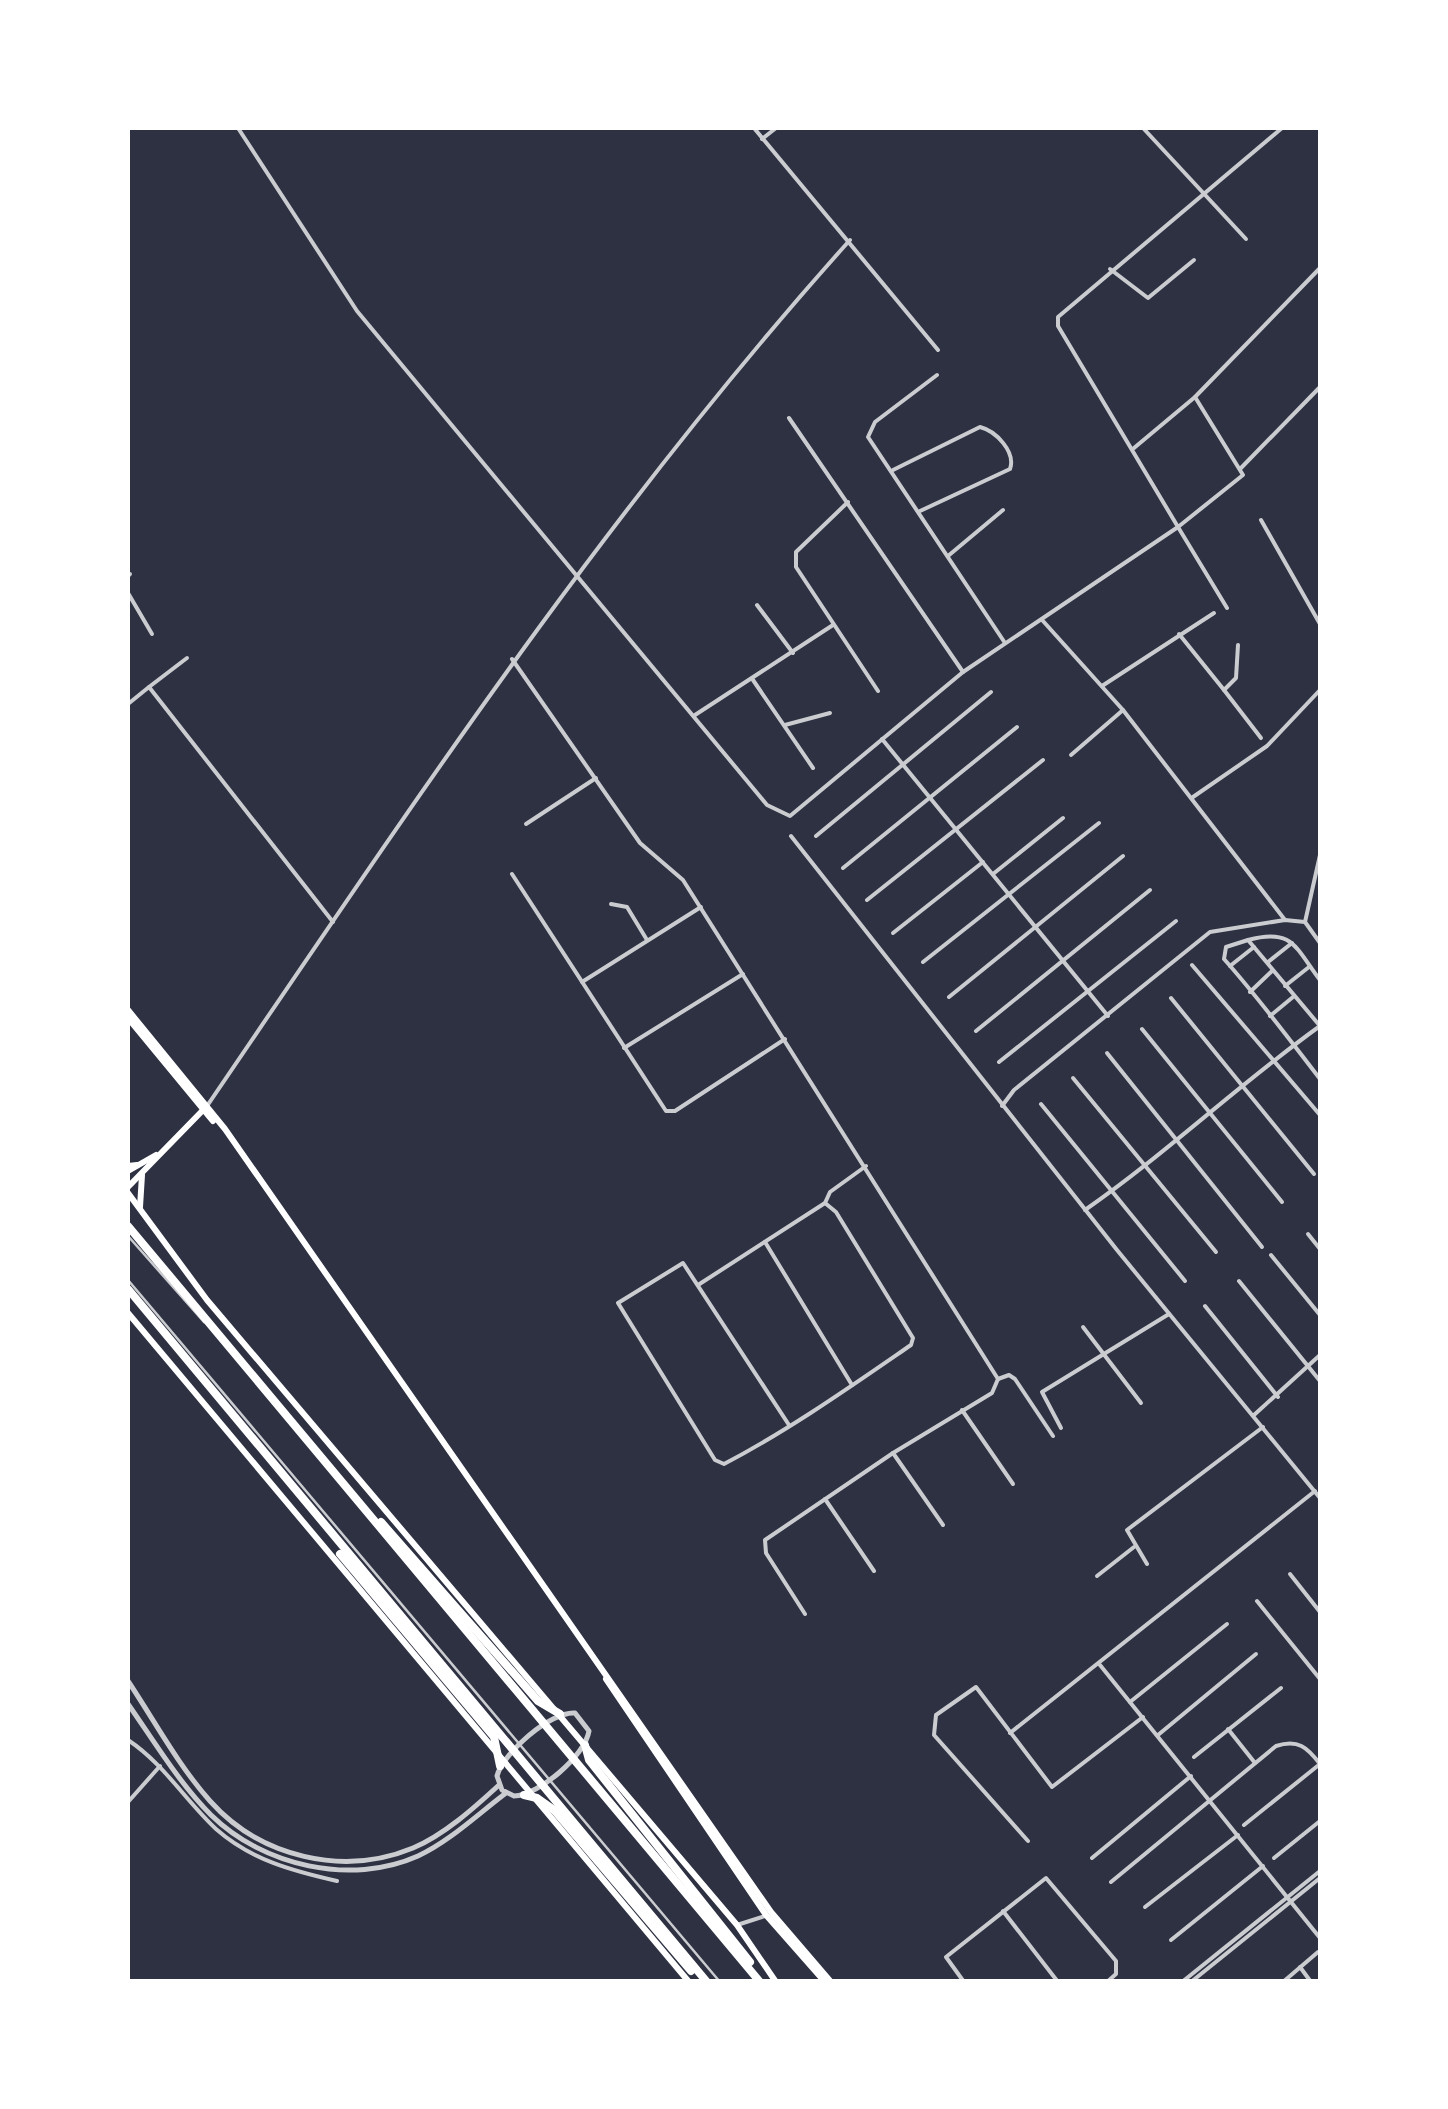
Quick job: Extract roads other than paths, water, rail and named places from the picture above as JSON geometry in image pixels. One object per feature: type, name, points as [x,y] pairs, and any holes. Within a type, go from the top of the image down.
[{"type":"highway","points":[[128,1226],[761,1982]]},
{"type":"highway","points":[[128,1289],[494,1737],[500,1766]]},
{"type":"highway","points":[[340,1480],[542,1705],[560,1714]]},
{"type":"highway","points":[[299,1499],[704,1982]]},
{"type":"highway","points":[[585,1745],[589,1760],[761,1982]]},
{"type":"highway","points":[[524,1796],[549,1805],[704,1982]]},
{"type":"main road","points":[[128,1010],[205,1108],[380,1354],[768,1914],[828,1982]]},
{"type":"main road","points":[[128,1018],[205,1108]]},
{"type":"main road","points":[[205,1108],[128,1190],[154,1234],[737,1925],[776,1982]]},
{"type":"main road","points":[[128,1169],[158,1155]]},
{"type":"main road","points":[[140,1208],[142,1175]]},
{"type":"main road","points":[[128,1313],[689,1982]]},
{"type":"street","points":[[238,128],[358,311],[768,806],[783,816],[797,812],[963,672],[1043,621],[1241,479],[1241,468],[1195,396]]},
{"type":"street","points":[[754,128],[938,350]]},
{"type":"street","points":[[762,139],[776,128]]},
{"type":"street","points":[[1143,128],[1246,239]]},
{"type":"street","points":[[1226,608],[1058,326],[1060,311],[1282,128]]},
{"type":"street","points":[[205,1108],[512,659],[740,364],[850,240]]},
{"type":"street","points":[[1110,269],[1148,298],[1194,260]]},
{"type":"street","points":[[1134,448],[1195,396],[1320,268]]},
{"type":"street","points":[[937,375],[868,430],[868,437],[1005,643]]},
{"type":"street","points":[[1241,468],[1320,387]]},
{"type":"street","points":[[789,418],[963,672]]},
{"type":"street","points":[[892,470],[980,427],[990,430],[1008,452],[1010,469],[920,510]]},
{"type":"street","points":[[848,502],[796,552],[796,566],[878,691]]},
{"type":"street","points":[[948,556],[1003,510]]},
{"type":"street","points":[[1260,520],[1320,624]]},
{"type":"street","points":[[128,593],[152,634]]},
{"type":"street","points":[[757,605],[793,653]]},
{"type":"street","points":[[1102,686],[1214,613]]},
{"type":"street","points":[[1043,621],[1192,796],[1286,920]]},
{"type":"street","points":[[694,716],[833,625]]},
{"type":"street","points":[[1179,634],[1261,738]]},
{"type":"street","points":[[1224,690],[1236,678],[1238,645]]},
{"type":"street","points":[[128,704],[187,658]]},
{"type":"street","points":[[512,659],[640,844],[676,871],[701,907],[998,1379],[997,1389],[892,1453],[765,1540],[766,1553],[805,1614]]},
{"type":"street","points":[[753,680],[814,768]]},
{"type":"street","points":[[149,688],[333,922]]},
{"type":"street","points":[[1192,796],[1267,746],[1320,690]]},
{"type":"street","points":[[816,836],[992,692]]},
{"type":"street","points":[[1071,755],[1122,710]]},
{"type":"street","points":[[785,724],[830,713]]},
{"type":"street","points":[[842,868],[1017,727]]},
{"type":"street","points":[[882,739],[1108,1016]]},
{"type":"street","points":[[868,900],[1043,760]]},
{"type":"street","points":[[526,824],[596,778]]},
{"type":"street","points":[[994,874],[1063,818]]},
{"type":"street","points":[[923,962],[1099,823]]},
{"type":"street","points":[[791,836],[1002,1106],[1320,1498]]},
{"type":"street","points":[[1305,922],[1320,855]]},
{"type":"street","points":[[949,996],[1123,856]]},
{"type":"street","points":[[894,933],[983,862]]},
{"type":"street","points":[[512,874],[670,1113],[785,1039]]},
{"type":"street","points":[[976,1031],[1150,890]]},
{"type":"street","points":[[610,904],[627,907],[647,940]]},
{"type":"street","points":[[581,982],[701,907]]},
{"type":"street","points":[[1002,1106],[1014,1090],[1210,932],[1286,920],[1305,922],[1320,942]]},
{"type":"street","points":[[999,1062],[1176,921]]},
{"type":"street","points":[[1319,1075],[1224,959],[1226,947],[1274,932],[1292,943],[1320,980]]},
{"type":"street","points":[[1086,1210],[1145,1166],[1206,1111],[1320,1026],[1248,940]]},
{"type":"street","points":[[1266,963],[1292,943]]},
{"type":"street","points":[[1230,966],[1254,946]]},
{"type":"street","points":[[1192,965],[1320,1115]]},
{"type":"street","points":[[1285,986],[1310,966]]},
{"type":"street","points":[[1250,992],[1272,970]]},
{"type":"street","points":[[624,1048],[743,974]]},
{"type":"street","points":[[1270,1016],[1295,996]]},
{"type":"street","points":[[1171,998],[1314,1174]]},
{"type":"street","points":[[1142,1029],[1282,1202]]},
{"type":"street","points":[[1107,1053],[1262,1246]]},
{"type":"street","points":[[1073,1078],[1216,1252]]},
{"type":"street","points":[[1041,1104],[1185,1281]]},
{"type":"street","points":[[698,1285],[825,1203],[830,1192],[866,1166]]},
{"type":"street","points":[[788,1426],[683,1263],[622,1298],[618,1308],[715,1460],[724,1464],[788,1426],[852,1385],[910,1346],[914,1338],[836,1212],[825,1203]]},
{"type":"street","points":[[1308,1234],[1320,1249]]},
{"type":"street","points":[[765,1242],[852,1385]]},
{"type":"street","points":[[1271,1255],[1320,1315]]},
{"type":"street","points":[[1240,1282],[1320,1381]]},
{"type":"street","points":[[1205,1306],[1278,1397]]},
{"type":"street","points":[[1061,1428],[1042,1392],[1169,1314]]},
{"type":"street","points":[[1082,1327],[1141,1403]]},
{"type":"street","points":[[1254,1415],[1320,1355]]},
{"type":"street","points":[[998,1379],[1009,1375],[1015,1379],[1053,1436]]},
{"type":"street","points":[[962,1410],[1013,1484]]},
{"type":"street","points":[[1147,1564],[1128,1536],[1132,1525],[1263,1426]]},
{"type":"street","points":[[892,1453],[943,1525]]},
{"type":"street","points":[[1010,1733],[1315,1491]]},
{"type":"street","points":[[825,1499],[874,1571]]},
{"type":"street","points":[[1096,1576],[1134,1547]]},
{"type":"street","points":[[1290,1574],[1320,1612]]},
{"type":"street","points":[[1257,1601],[1320,1679]]},
{"type":"street","points":[[1130,1702],[1227,1624]]},
{"type":"street","points":[[1158,1735],[1256,1654]]},
{"type":"street","points":[[1100,1665],[1320,1938]]},
{"type":"street","points":[[128,1680],[223,1814],[256,1839],[310,1858],[335,1862],[366,1860],[416,1847],[436,1836],[499,1785]]},
{"type":"street","points":[[1028,1841],[934,1734],[932,1720],[960,1694],[976,1687],[1052,1787],[1143,1718]]},
{"type":"street","points":[[1194,1758],[1281,1688]]},
{"type":"street","points":[[128,1704],[197,1799],[220,1824],[277,1857],[330,1869],[363,1870],[419,1856],[506,1793]]},
{"type":"street","points":[[571,1712],[584,1719],[589,1731],[585,1745],[524,1796],[506,1793],[499,1785],[500,1766],[560,1714],[571,1712]]},
{"type":"street","points":[[1228,1729],[1255,1763]]},
{"type":"street","points":[[128,1740],[160,1766],[215,1828],[239,1846],[267,1863],[338,1882]]},
{"type":"street","points":[[1111,1882],[1276,1746],[1294,1742],[1307,1747],[1320,1764],[1244,1825]]},
{"type":"street","points":[[128,1802],[160,1766]]},
{"type":"street","points":[[1092,1858],[1191,1776]]},
{"type":"street","points":[[1274,1858],[1320,1820]]},
{"type":"street","points":[[1145,1907],[1238,1835]]},
{"type":"street","points":[[1171,1940],[1264,1866]]},
{"type":"street","points":[[1191,1982],[1320,1871]]},
{"type":"street","points":[[1182,1982],[1320,1878]]},
{"type":"street","points":[[964,1982],[946,1958],[1041,1879],[1051,1879],[1116,1961],[1116,1974],[1107,1982]]},
{"type":"street","points":[[1003,1911],[1058,1982]]},
{"type":"street","points":[[737,1925],[768,1914]]},
{"type":"street","points":[[1283,1982],[1318,1952]]},
{"type":"street","points":[[1300,1968],[1310,1982]]},
{"type":"lane","points":[[128,1236],[164,1273],[761,1982]]},
{"type":"lane","points":[[128,1280],[137,1296],[720,1982]]}]
